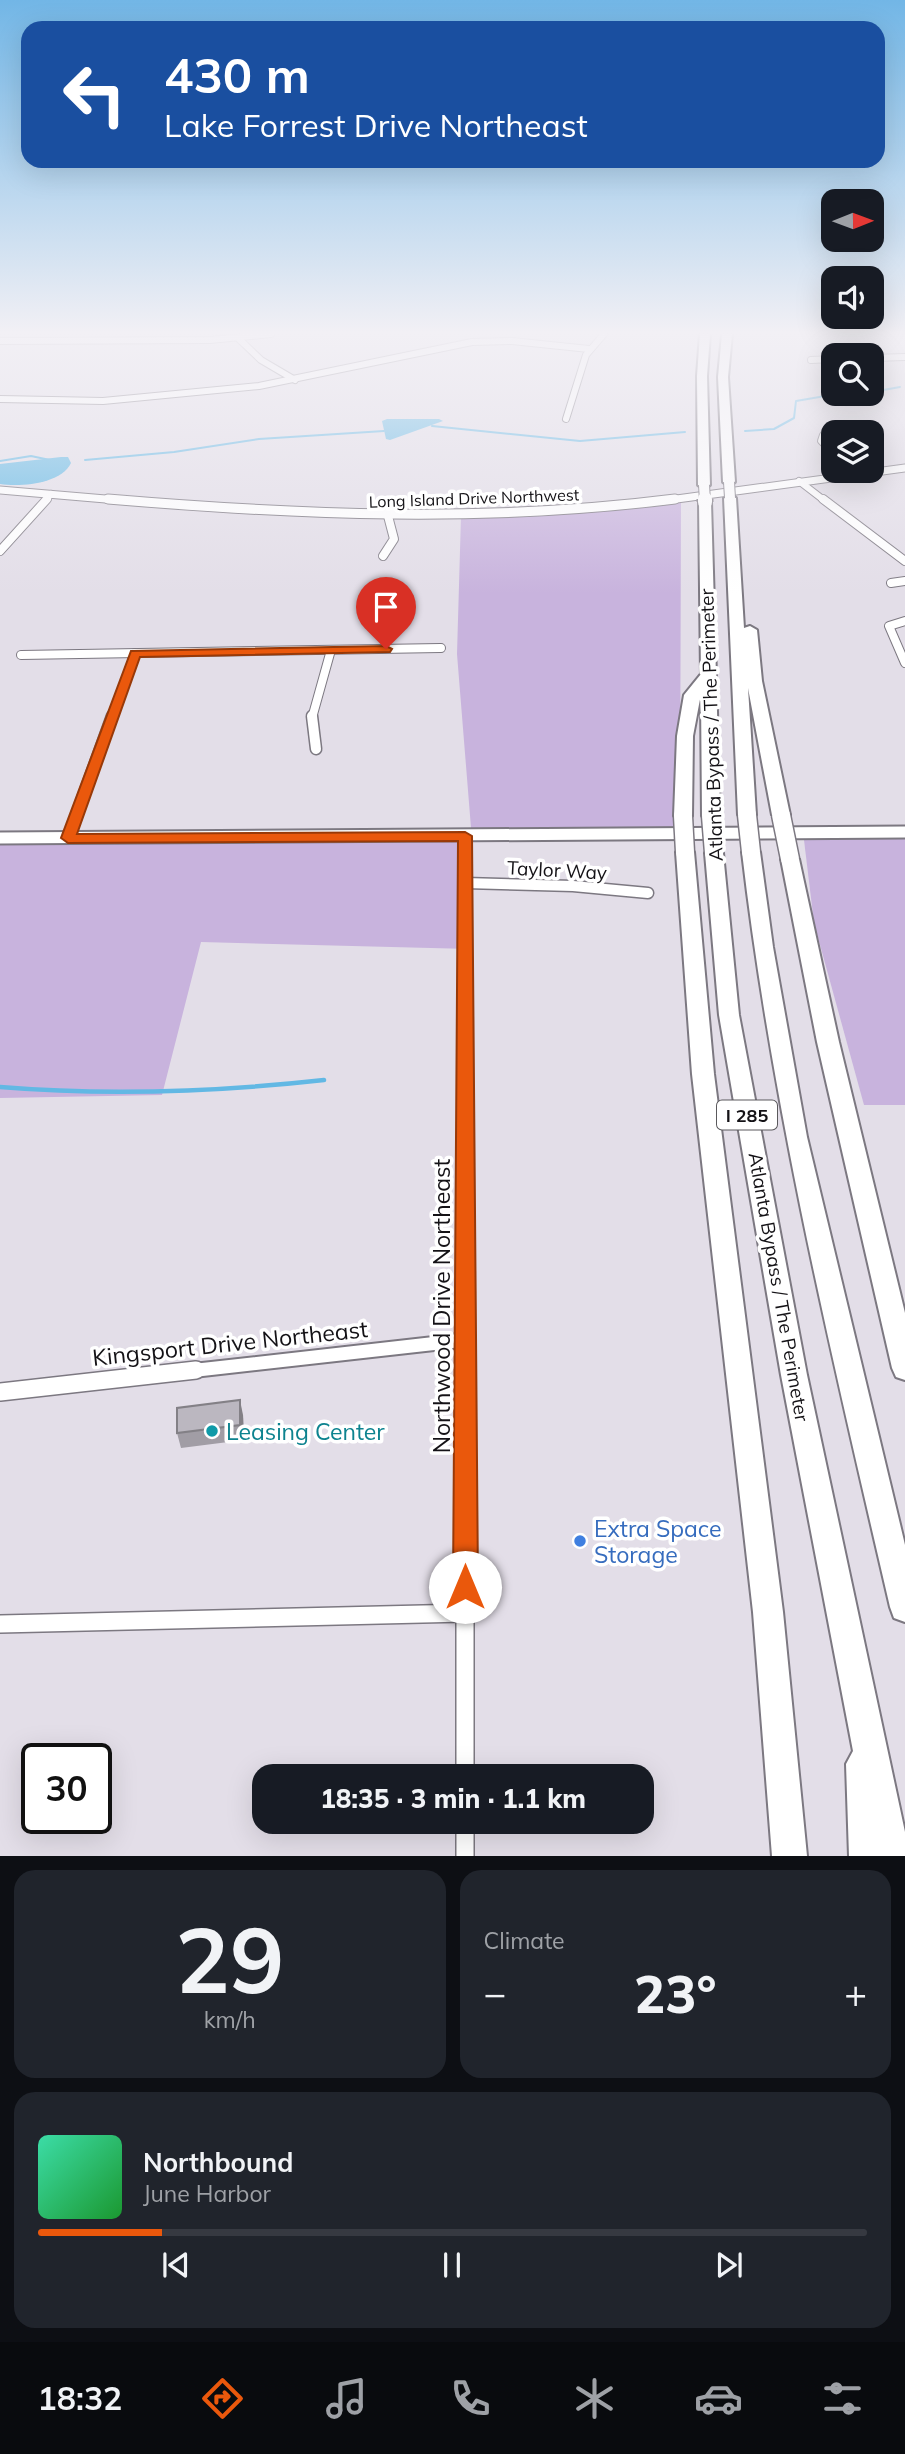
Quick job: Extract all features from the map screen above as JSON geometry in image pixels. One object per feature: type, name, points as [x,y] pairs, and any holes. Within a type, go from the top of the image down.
[{"type":"highway","name":"Atlanta Bypass / The Perimeter","points":[[703,421],[712,817],[729,1015],[794,1375],[861,1714],[893,1856]]},
{"type":"highway","name":"Atlanta Bypass / The Perimeter","points":[[725,421],[747,815],[766,970],[831,1298],[905,1607]]},
{"type":"highway","points":[[732,540],[745,577],[754,681],[780,815],[831,1055],[905,1368]]},
{"type":"highway","points":[[708,675],[692,695],[685,736],[685,852],[703,1074],[768,1612],[790,1856]]},
{"type":"highway","points":[[861,1714],[867,1856]]},
{"type":"street","name":"Long Island Drive Northwest","points":[[884,469],[905,468]]},
{"type":"street","name":"Long Island Drive Northwest","points":[[0,490],[388,516],[558,511],[821,478]]},
{"type":"street","points":[[799,481],[905,561]]},
{"type":"street","points":[[0,551],[51,494]]},
{"type":"street","points":[[383,556],[394,539],[388,516]]},
{"type":"street","points":[[891,583],[905,582]]},
{"type":"street","points":[[905,621],[888,626],[905,663]]},
{"type":"street","points":[[21,655],[441,649]]},
{"type":"street","points":[[316,749],[312,715],[331,650]]},
{"type":"street","points":[[68,838],[135,653]]},
{"type":"street","points":[[0,838],[905,832]]},
{"type":"street","name":"Northwood Drive Northeast","points":[[465,836],[465,1764]]},
{"type":"street","name":"Taylor Way","points":[[465,883],[573,887],[648,894]]},
{"type":"street","name":"Kingsport Drive Northeast","points":[[0,1392],[465,1340]]},
{"type":"street","points":[[0,1624],[465,1613]]},
{"type":"street","points":[[465,1834],[465,1856]]},
{"type":"shaded area","points":[[681,497],[680,833],[473,840],[470,949],[201,942],[162,1095],[0,1098],[0,840],[472,840],[457,654],[461,516]]},
{"type":"shaded area","points":[[905,838],[905,1105],[864,1105],[814,923],[804,840]]},
{"type":"water","points":[[382,421],[443,421],[390,440],[386,439]]},
{"type":"water","points":[[68,457],[71,463],[59,476],[50,480],[19,485],[0,484],[0,464]]},
{"type":"building","points":[[240,1400],[240,1425],[177,1433],[177,1408]]},
{"type":"waterway","points":[[745,431],[774,429],[789,421]]},
{"type":"waterway","points":[[432,426],[580,441],[685,432]]},
{"type":"waterway","points":[[85,460],[174,452],[259,439],[384,431]]},
{"type":"waterway","points":[[0,461],[31,456],[50,460]]},
{"type":"waterway","points":[[0,1087],[162,1091],[324,1080]]},
{"type":"place","name":"Leasing Center","points":[[212,1431]]},
{"type":"place","name":"Extra Space Storage","points":[[580,1541]]},
{"type":"route","points":[[386,649],[135,653],[68,838],[465,836],[465,1587]]}]
